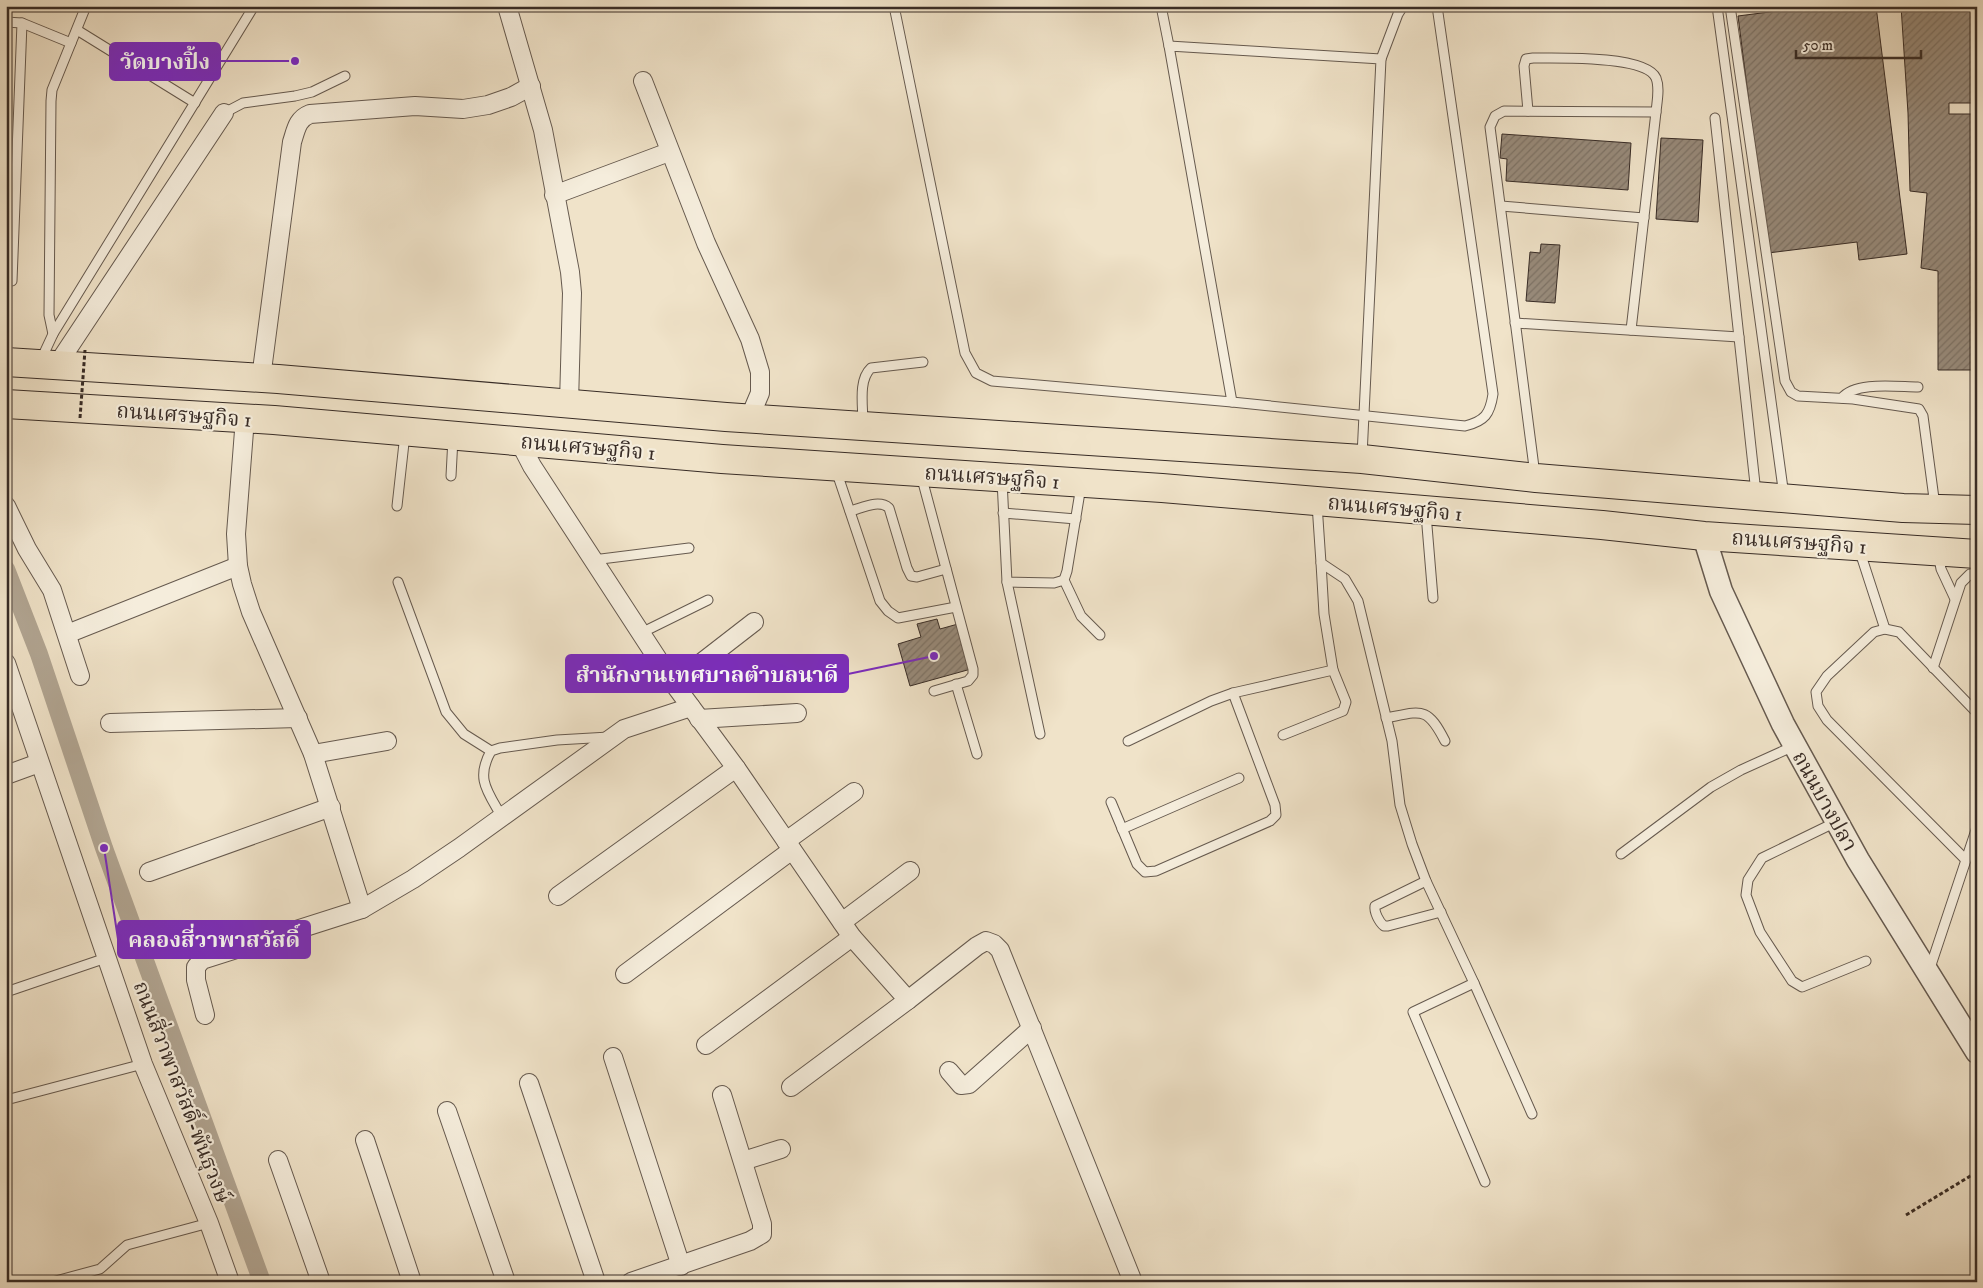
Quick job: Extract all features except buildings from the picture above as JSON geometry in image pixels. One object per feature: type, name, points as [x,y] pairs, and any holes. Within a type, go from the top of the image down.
[{"type":"main road","name":"ถนนเศรษฐกิจ 1","points":[[6,362],[261,378],[749,419],[1362,459],[1607,484],[1903,508],[1977,510]]},
{"type":"main road","name":"ถนนเศรษฐกิจ 1","points":[[6,404],[245,418],[835,466],[1317,501],[1602,525],[1704,536],[1977,554]]},
{"type":"main road","points":[[1602,525],[1607,484]]},
{"type":"main road","points":[[1704,536],[1708,492]]},
{"type":"street","points":[[507,6],[543,130],[570,272],[572,292],[569,404]]},
{"type":"street","points":[[643,81],[669,152],[706,243],[750,339],[760,372],[760,394],[749,419]]},
{"type":"street","points":[[261,378],[292,142],[297,125],[303,116],[415,106],[472,108],[511,97],[530,86]]},
{"type":"street","points":[[48,365],[224,112]]},
{"type":"street","points":[[554,195],[669,152]]},
{"type":"street","points":[[245,418],[236,534],[238,566],[251,612],[313,754],[362,909]]},
{"type":"street","points":[[519,441],[532,466],[674,684],[736,768],[852,937],[908,1000]]},
{"type":"street","points":[[6,506],[27,549],[52,590],[80,676]]},
{"type":"street","name":"ถนนบางปลา","points":[[1704,536],[1721,591],[1761,681],[1795,746],[1858,860],[1977,1052]]},
{"type":"street","points":[[67,634],[238,566]]},
{"type":"street","points":[[674,684],[754,622]]},
{"type":"street","name":"ถนนสี่วาพาสวัสดิ์-พันธุวงษ์","points":[[6,664],[13,706],[39,763],[143,1064],[210,1223],[230,1282]]},
{"type":"street","points":[[205,1015],[196,980],[196,967],[202,960],[362,909],[413,880],[624,729],[695,713],[797,714]]},
{"type":"street","points":[[110,723],[298,718]]},
{"type":"street","points":[[313,754],[387,741]]},
{"type":"street","points":[[6,775],[39,763]]},
{"type":"street","points":[[558,896],[736,768]]},
{"type":"street","points":[[625,974],[789,846],[854,792]]},
{"type":"street","points":[[149,872],[331,807]]},
{"type":"street","points":[[842,922],[910,872]]},
{"type":"street","points":[[706,1045],[852,937]]},
{"type":"street","points":[[791,1087],[986,941],[994,944],[1000,950],[1133,1282]]},
{"type":"street","points":[[948,1071],[961,1085],[969,1084],[1032,1028]]},
{"type":"street","points":[[613,1057],[681,1266]]},
{"type":"street","points":[[529,1083],[596,1282]]},
{"type":"street","points":[[631,1282],[750,1241],[762,1234],[762,1224],[722,1095]]},
{"type":"street","points":[[447,1111],[506,1282]]},
{"type":"street","points":[[365,1140],[412,1282]]},
{"type":"street","points":[[742,1161],[781,1149]]},
{"type":"street","points":[[278,1160],[321,1282]]},
{"type":"lane","points":[[48,365],[53,334],[49,315],[52,90],[86,6]]},
{"type":"lane","points":[[53,334],[254,6]]},
{"type":"lane","points":[[894,6],[965,353],[976,373],[992,381],[1232,402],[1465,426],[1478,423],[1491,410],[1493,394],[1437,6]]},
{"type":"lane","points":[[1161,6],[1232,402]]},
{"type":"lane","points":[[1362,459],[1381,59],[1398,14],[1403,6]]},
{"type":"lane","points":[[1717,6],[1784,498]]},
{"type":"lane","points":[[1730,6],[1785,381],[1791,392],[1798,396],[1842,398],[1919,409],[1923,416],[1936,509]]},
{"type":"lane","points":[[6,22],[22,22],[71,43]]},
{"type":"lane","points":[[12,281],[22,22]]},
{"type":"lane","points":[[77,30],[195,103]]},
{"type":"lane","points":[[1168,46],[1381,59]]},
{"type":"lane","points":[[1528,111],[1524,66],[1526,59],[1624,61],[1650,70],[1655,76],[1658,85],[1656,112],[1631,330]]},
{"type":"lane","points":[[224,112],[243,103],[312,92],[345,76]]},
{"type":"lane","points":[[1536,478],[1490,127],[1495,116],[1504,111],[1656,112]]},
{"type":"lane","points":[[1715,118],[1756,496]]},
{"type":"lane","points":[[1501,206],[1644,218]]},
{"type":"lane","points":[[1515,323],[1739,337]]},
{"type":"lane","points":[[863,426],[863,381],[866,373],[871,368],[923,362]]},
{"type":"lane","points":[[1842,398],[1854,389],[1866,387],[1918,387]]},
{"type":"lane","points":[[398,506],[406,432]]},
{"type":"lane","points":[[451,476],[454,436]]},
{"type":"lane","points":[[835,466],[880,601],[888,611],[898,618],[956,606]]},
{"type":"lane","points":[[920,472],[973,675],[968,681],[934,691]]},
{"type":"lane","points":[[1001,478],[1007,582],[1040,734]]},
{"type":"lane","points":[[1082,483],[1068,571],[1064,580],[1080,616],[1100,635]]},
{"type":"lane","points":[[1283,736],[1343,711],[1346,702],[1333,670],[1324,614],[1317,501]]},
{"type":"lane","points":[[850,511],[878,503],[889,508],[911,576],[917,577],[946,569]]},
{"type":"lane","points":[[1426,510],[1433,598]]},
{"type":"lane","points":[[1003,513],[1076,519]]},
{"type":"lane","points":[[1858,547],[1885,629]]},
{"type":"lane","points":[[593,560],[689,548]]},
{"type":"lane","points":[[1938,552],[1941,569],[1956,600]]},
{"type":"lane","points":[[1321,563],[1345,579],[1358,601],[1392,741],[1400,806],[1426,881],[1532,1114]]},
{"type":"lane","points":[[1933,668],[1961,583],[1970,574],[1977,574]]},
{"type":"lane","points":[[1007,582],[1054,583],[1064,580]]},
{"type":"lane","points":[[398,582],[446,712],[464,734],[491,751]]},
{"type":"lane","points":[[641,633],[708,600]]},
{"type":"lane","points":[[1966,860],[1827,720],[1818,706],[1816,692],[1827,676],[1874,632],[1885,629],[1899,632],[1977,713]]},
{"type":"lane","points":[[1128,740],[1211,701],[1333,670]]},
{"type":"lane","points":[[956,684],[977,754]]},
{"type":"lane","points":[[1111,802],[1137,864],[1146,872],[1156,871],[1270,821],[1276,815],[1275,805],[1233,694]]},
{"type":"lane","points":[[1386,718],[1414,713],[1426,714],[1435,721],[1445,741]]},
{"type":"lane","points":[[502,817],[484,786],[482,775],[484,763],[491,751],[557,740],[613,736]]},
{"type":"lane","points":[[1621,854],[1711,787],[1741,770],[1795,746]]},
{"type":"lane","points":[[1122,829],[1239,778]]},
{"type":"lane","points":[[1837,822],[1762,858],[1748,880],[1746,895],[1760,932],[1792,981],[1802,987],[1866,961]]},
{"type":"lane","points":[[1929,973],[1977,826]]},
{"type":"lane","points":[[1426,881],[1375,906],[1374,910],[1380,923],[1388,926],[1441,912]]},
{"type":"lane","points":[[6,992],[106,958]]},
{"type":"lane","points":[[1474,983],[1413,1012],[1485,1182]]},
{"type":"lane","points":[[6,1100],[143,1064]]},
{"type":"lane","points":[[52,1282],[100,1269],[127,1245],[210,1223]]},
{"type":"lane","points":[[1969,1282],[1977,1278]]},
{"type":"path","points":[[80,418],[85,350]]},
{"type":"path","points":[[1906,1216],[1977,1172]]},
{"type":"waterway","points":[[6,569],[39,654],[104,848],[262,1282]]},
{"type":"place","name":"วัดบางปิ้ง","points":[[295,61]]},
{"type":"place","name":"สำนักงานเทศบาลตำบลนาดี","points":[[934,656]]},
{"type":"place","name":"คลองสี่วาพาสวัสดิ์","points":[[104,848]]}]
